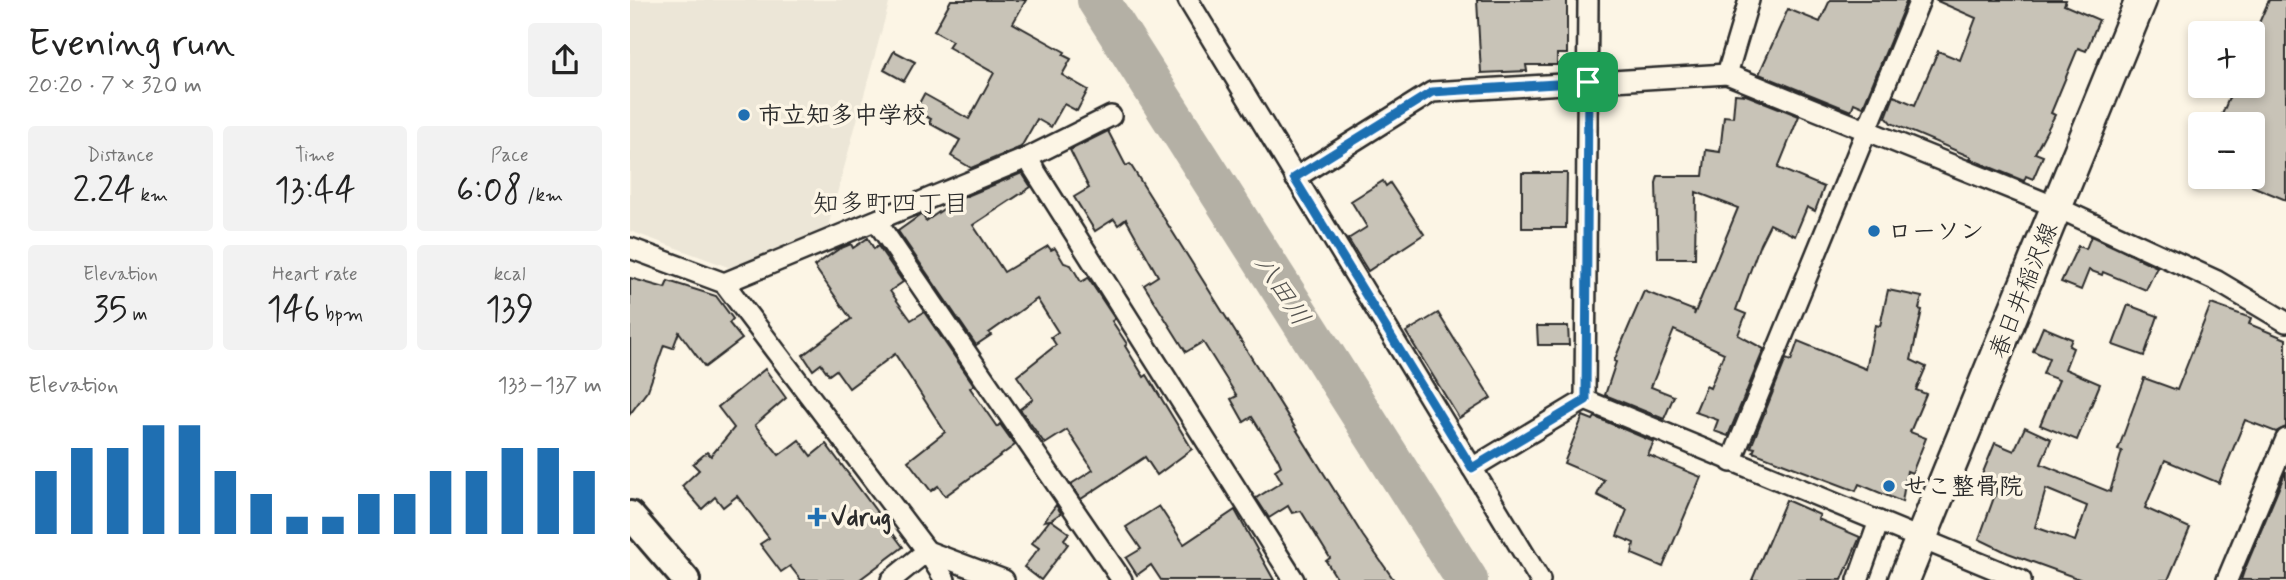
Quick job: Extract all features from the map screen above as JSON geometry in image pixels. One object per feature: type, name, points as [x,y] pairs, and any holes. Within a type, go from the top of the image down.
[{"type":"main road","name":"春日井稲沢線","points":[[1904,580],[2141,0]]},
{"type":"main road","points":[[630,515],[686,580]]},
{"type":"street","points":[[1188,0],[1540,580]]},
{"type":"street","points":[[1586,400],[1588,0]]},
{"type":"street","points":[[1727,74],[1749,0]]},
{"type":"street","points":[[1731,462],[1920,0]]},
{"type":"street","points":[[1294,178],[1432,92],[1727,74],[2056,208],[2217,281],[2286,322]]},
{"type":"street","points":[[724,283],[1027,158],[1111,116]]},
{"type":"street","points":[[1027,158],[1294,580]]},
{"type":"street","points":[[877,222],[1122,580]]},
{"type":"street","points":[[630,248],[724,283],[927,551],[945,580]]},
{"type":"street","points":[[1472,468],[1586,400]]},
{"type":"street","points":[[1586,400],[2021,580]]},
{"type":"street","points":[[2227,580],[2286,439]]},
{"type":"street","points":[[1858,580],[1879,521]]},
{"type":"street","points":[[891,580],[927,551]]},
{"type":"street","points":[[927,551],[1004,580]]},
{"type":"shaded area","name":"市立知多中学校","points":[[630,0],[890,0],[827,230],[741,265],[728,267],[630,231]]},
{"type":"building","points":[[951,0],[1026,0],[1013,23],[1065,52],[1063,55],[1071,59],[1062,75],[1088,90],[1077,111],[1064,104],[1051,127],[1037,119],[1021,147],[971,168],[951,156],[960,140],[929,123],[931,119],[915,111],[924,94],[969,119],[994,73],[948,47],[952,41],[934,31]]},
{"type":"building","points":[[1477,0],[1567,0],[1567,54],[1557,54],[1557,65],[1526,65],[1527,71],[1481,73]]},
{"type":"building","points":[[1830,0],[1907,0],[1863,107],[1854,103],[1851,111],[1759,74],[1788,9],[1820,22]]},
{"type":"building","points":[[1935,0],[2066,0],[2064,5],[2099,20],[2086,51],[2078,48],[2051,113],[2055,115],[2035,153],[2043,156],[2033,179],[2026,176],[2024,181],[1970,159],[1971,157],[1891,123],[1886,117],[1894,96],[1915,105],[1938,51],[1960,60],[1976,18]]},
{"type":"building","points":[[2269,0],[2286,0],[2286,200],[2259,189],[2265,189],[2265,112],[2223,112],[2229,98],[2265,98],[2265,21],[2260,21]]},
{"type":"building","points":[[894,51],[915,62],[904,81],[884,70]]},
{"type":"building","points":[[1735,94],[1746,95],[1799,116],[1778,168],[1824,187],[1815,211],[1807,207],[1795,236],[1770,224],[1760,244],[1736,310],[1746,314],[1738,335],[1764,349],[1728,436],[1714,431],[1718,420],[1695,412],[1706,386],[1710,388],[1724,353],[1674,330],[1651,387],[1674,396],[1664,419],[1605,395],[1616,362],[1614,361],[1644,291],[1695,311],[1694,315],[1738,208],[1696,192],[1695,258],[1658,258],[1656,183],[1658,176],[1703,176],[1706,150],[1720,152],[1724,116],[1733,117]]},
{"type":"building","points":[[1108,131],[1126,166],[1130,164],[1363,536],[1394,580],[1338,580],[1326,561],[1330,558],[1301,511],[1292,513],[1288,506],[1269,518],[1256,498],[1282,482],[1275,470],[1281,466],[1278,459],[1252,417],[1244,422],[1231,399],[1237,396],[1203,342],[1186,352],[1144,285],[1158,276],[1126,219],[1118,225],[1114,219],[1095,231],[1074,197],[1089,188],[1070,150]]},
{"type":"building","points":[[1022,173],[1031,187],[973,225],[1004,272],[1048,246],[1051,250],[1055,248],[1064,263],[1071,265],[1081,282],[1088,278],[1115,319],[1112,321],[1127,344],[1125,346],[1144,377],[1147,375],[1192,449],[1157,475],[1145,457],[1081,499],[1071,484],[1093,470],[1067,430],[1045,444],[1020,409],[1033,399],[1017,376],[1056,345],[1051,337],[1058,332],[1037,299],[976,345],[898,231],[922,214],[926,221],[955,201]]},
{"type":"building","points":[[1522,173],[1567,173],[1566,228],[1522,228]]},
{"type":"building","points":[[1383,181],[1386,186],[1390,183],[1424,234],[1368,271],[1348,239],[1367,227],[1351,201]]},
{"type":"building","points":[[2091,236],[2157,267],[2146,290],[2103,272],[2102,275],[2089,270],[2081,290],[2061,282],[2078,246],[2086,249]]},
{"type":"building","points":[[868,238],[874,249],[878,246],[903,282],[890,291],[911,320],[924,312],[974,385],[970,388],[997,427],[1000,424],[1015,445],[945,496],[938,486],[931,491],[908,461],[945,432],[895,354],[849,388],[836,370],[829,375],[821,364],[813,370],[803,355],[851,319],[814,266],[839,249],[851,244],[853,248]]},
{"type":"building","points":[[630,278],[665,288],[668,281],[716,296],[733,319],[729,323],[742,339],[705,367],[679,332],[673,348],[664,345],[648,390],[630,414]]},
{"type":"building","points":[[1888,290],[1922,297],[1919,309],[1922,310],[1911,360],[1926,367],[1916,390],[1926,394],[1910,432],[1926,438],[1912,473],[1907,471],[1902,502],[1859,484],[1856,491],[1753,452],[1755,448],[1751,447],[1786,359],[1791,361],[1798,341],[1866,369],[1875,325],[1880,326]]},
{"type":"building","points":[[2211,304],[2251,318],[2249,324],[2286,339],[2286,427],[2276,432],[2245,420],[2219,483],[2165,460],[2145,508],[2190,528],[2168,580],[2082,580],[2008,553],[1979,539],[1997,489],[1979,482],[1995,443],[2014,451],[2025,427],[2051,439],[2041,464],[2110,492],[2122,451],[2118,450],[2144,378],[2177,390]],"holes":[[[2046,489],[2087,506],[2075,541],[2035,527]]]},
{"type":"building","points":[[2128,305],[2158,316],[2144,356],[2113,345]]},
{"type":"building","points":[[1438,313],[1491,398],[1459,418],[1406,332]]},
{"type":"building","points":[[1537,326],[1568,326],[1569,345],[1538,345]]},
{"type":"building","points":[[2043,327],[2072,339],[2069,346],[2073,348],[2065,369],[2100,384],[2077,440],[2040,425],[2059,380],[2043,374],[2049,358],[2033,351]]},
{"type":"building","points":[[765,369],[786,398],[755,425],[779,455],[799,440],[811,456],[826,444],[903,547],[859,580],[801,580],[790,566],[781,572],[760,544],[769,538],[737,496],[723,507],[715,497],[702,509],[682,486],[699,470],[693,464],[707,452],[711,456],[734,428],[718,407]]},
{"type":"building","points":[[1583,416],[1593,420],[1595,417],[1654,442],[1648,455],[1701,477],[1663,567],[1632,554],[1634,543],[1617,536],[1627,510],[1597,495],[1604,480],[1564,463]]},
{"type":"building","points":[[2286,471],[2286,580],[2241,580],[2244,571]]},
{"type":"building","points":[[1786,500],[1820,515],[1818,519],[1860,537],[1842,580],[1752,580]]},
{"type":"building","points":[[1056,505],[1061,513],[1051,520],[1069,533],[1064,539],[1068,544],[1041,580],[1024,567],[1039,548],[1032,543],[1050,520],[1044,521]]},
{"type":"building","points":[[1159,506],[1184,544],[1235,510],[1274,580],[1161,580],[1151,565],[1137,575],[1126,558],[1141,549],[1126,527]]},
{"type":"waterway","name":"八田川","points":[[1098,0],[1467,580]]},
{"type":"place","name":"市立知多中学校","points":[[744,115]]},
{"type":"place","name":"ローソン","points":[[1874,231]]},
{"type":"place","name":"せこ整骨院","points":[[1889,486]]},
{"type":"place","name":"Vdrug","points":[[817,517]]},
{"type":"district","name":"知多町四丁目","points":[[891,203]]},
{"type":"route","points":[[1588,82],[1586,400],[1472,468],[1294,178],[1432,92],[1588,82]]}]
